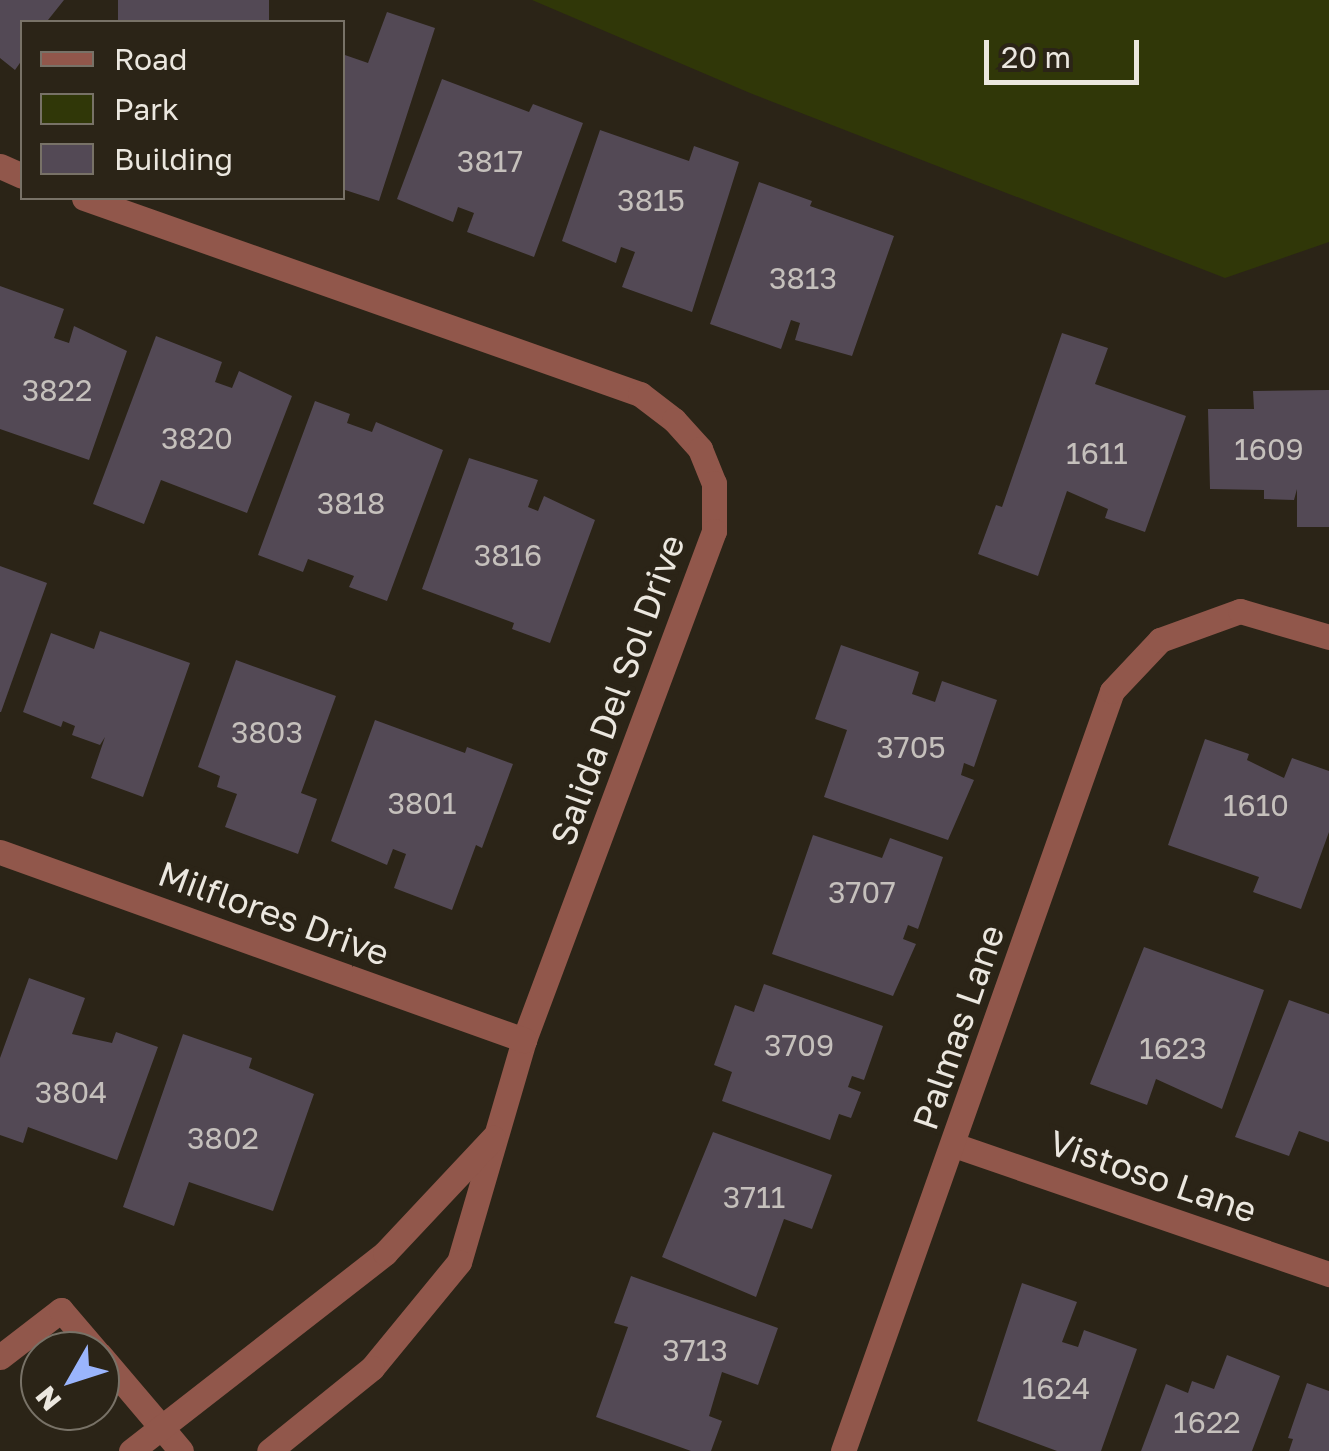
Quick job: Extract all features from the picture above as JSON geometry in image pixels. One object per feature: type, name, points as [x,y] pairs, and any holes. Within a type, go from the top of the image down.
[{"type":"street","name":"Salida Del Sol Drive","points":[[90,200],[640,394],[674,420],[700,449],[714,482],[714,531],[524,1040],[459,1262],[372,1368],[268,1451]]},
{"type":"street","name":"Palmas Lane","points":[[844,1451],[1112,691],[1160,640],[1240,611],[1329,637]]},
{"type":"street","name":"Milflores Drive","points":[[0,852],[524,1040]]},
{"type":"street","name":"Salida Del Sol Drive","points":[[131,1451],[385,1254],[496,1134]]},
{"type":"street","name":"Vistoso Lane","points":[[954,1145],[1329,1274]]},
{"type":"street","points":[[34,1331],[61,1310],[79,1331]]},
{"type":"street","points":[[0,1357],[20,1342]]},
{"type":"street","points":[[120,1378],[180,1451]]},
{"type":"green space","points":[[532,0],[1329,0],[1329,242],[1225,278],[750,93]]},
{"type":"building","points":[[0,0],[64,0],[48,20],[20,20],[20,63],[15,70],[0,58]]},
{"type":"building","points":[[118,0],[269,0],[269,20],[118,20]]},
{"type":"building","points":[[387,12],[435,28],[379,201],[345,190],[345,55],[368,63]]},
{"type":"building","points":[[442,79],[529,112],[533,104],[583,123],[534,257],[467,232],[474,213],[458,207],[453,222],[397,199]]},
{"type":"building","points":[[600,130],[689,161],[694,146],[739,162],[692,312],[622,287],[635,252],[621,247],[616,263],[562,241]]},
{"type":"building","points":[[759,182],[812,201],[810,206],[894,236],[852,356],[795,340],[800,323],[791,320],[781,349],[710,324]]},
{"type":"building","points":[[0,286],[64,309],[54,338],[69,343],[74,326],[127,351],[89,460],[0,429]]},
{"type":"building","points":[[1062,333],[1108,348],[1095,384],[1186,416],[1145,532],[1105,518],[1108,509],[1067,491],[1038,576],[978,554],[996,505],[1002,507]]},
{"type":"building","points":[[156,336],[222,362],[215,382],[232,388],[239,371],[292,396],[247,513],[161,480],[144,524],[93,504]]},
{"type":"building","points":[[1329,390],[1329,527],[1297,527],[1297,489],[1294,500],[1264,499],[1264,490],[1210,489],[1208,409],[1254,409],[1253,391]]},
{"type":"building","points":[[315,401],[350,414],[347,423],[372,432],[376,422],[443,450],[387,601],[349,587],[354,576],[308,559],[303,572],[258,555]]},
{"type":"building","points":[[469,458],[538,480],[528,507],[538,511],[544,496],[595,520],[550,643],[512,629],[514,623],[422,589]]},
{"type":"building","points":[[0,566],[47,583],[1,712],[0,712]]},
{"type":"building","points":[[100,631],[190,663],[143,797],[91,778],[105,737],[100,745],[72,735],[75,726],[63,721],[61,727],[23,712],[51,633],[94,649]]},
{"type":"building","points":[[841,645],[919,672],[912,694],[935,702],[942,681],[997,700],[974,767],[964,763],[961,775],[974,780],[948,840],[824,797],[847,730],[815,719]]},
{"type":"building","points":[[236,660],[336,696],[301,793],[317,799],[298,854],[225,827],[237,794],[217,787],[220,776],[198,767]]},
{"type":"building","points":[[375,720],[465,753],[467,747],[513,764],[482,848],[476,845],[452,910],[394,888],[406,854],[393,849],[387,865],[331,841]]},
{"type":"building","points":[[1205,739],[1249,754],[1247,760],[1284,778],[1292,758],[1329,771],[1329,832],[1301,909],[1253,892],[1259,877],[1168,845]]},
{"type":"building","points":[[813,835],[882,858],[890,838],[943,857],[918,929],[908,925],[903,939],[916,944],[893,996],[772,954]]},
{"type":"building","points":[[1144,947],[1264,990],[1222,1109],[1156,1079],[1147,1105],[1090,1084]]},
{"type":"building","points":[[29,978],[85,998],[72,1034],[112,1043],[116,1032],[158,1047],[117,1160],[28,1127],[23,1143],[0,1135],[0,1058]]},
{"type":"building","points":[[764,984],[883,1026],[864,1080],[852,1076],[848,1087],[861,1092],[851,1118],[839,1114],[830,1140],[722,1101],[732,1072],[714,1065],[735,1005],[754,1012]]},
{"type":"building","points":[[1289,1000],[1329,1014],[1329,1142],[1299,1131],[1289,1156],[1235,1137]]},
{"type":"building","points":[[183,1034],[252,1058],[249,1068],[314,1094],[273,1211],[189,1182],[174,1226],[123,1207]]},
{"type":"building","points":[[713,1132],[832,1175],[812,1229],[784,1219],[756,1297],[662,1257]]},
{"type":"building","points":[[631,1276],[778,1328],[758,1385],[722,1372],[709,1416],[722,1421],[711,1451],[691,1451],[596,1417],[628,1327],[614,1323]]},
{"type":"building","points":[[1022,1283],[1077,1302],[1062,1342],[1078,1347],[1084,1330],[1137,1349],[1101,1451],[1057,1451],[977,1421]]},
{"type":"building","points":[[1227,1355],[1280,1376],[1252,1451],[1141,1451],[1166,1384],[1188,1393],[1192,1381],[1214,1389]]},
{"type":"building","points":[[1307,1383],[1329,1391],[1329,1451],[1289,1451],[1293,1439],[1288,1438]]}]
